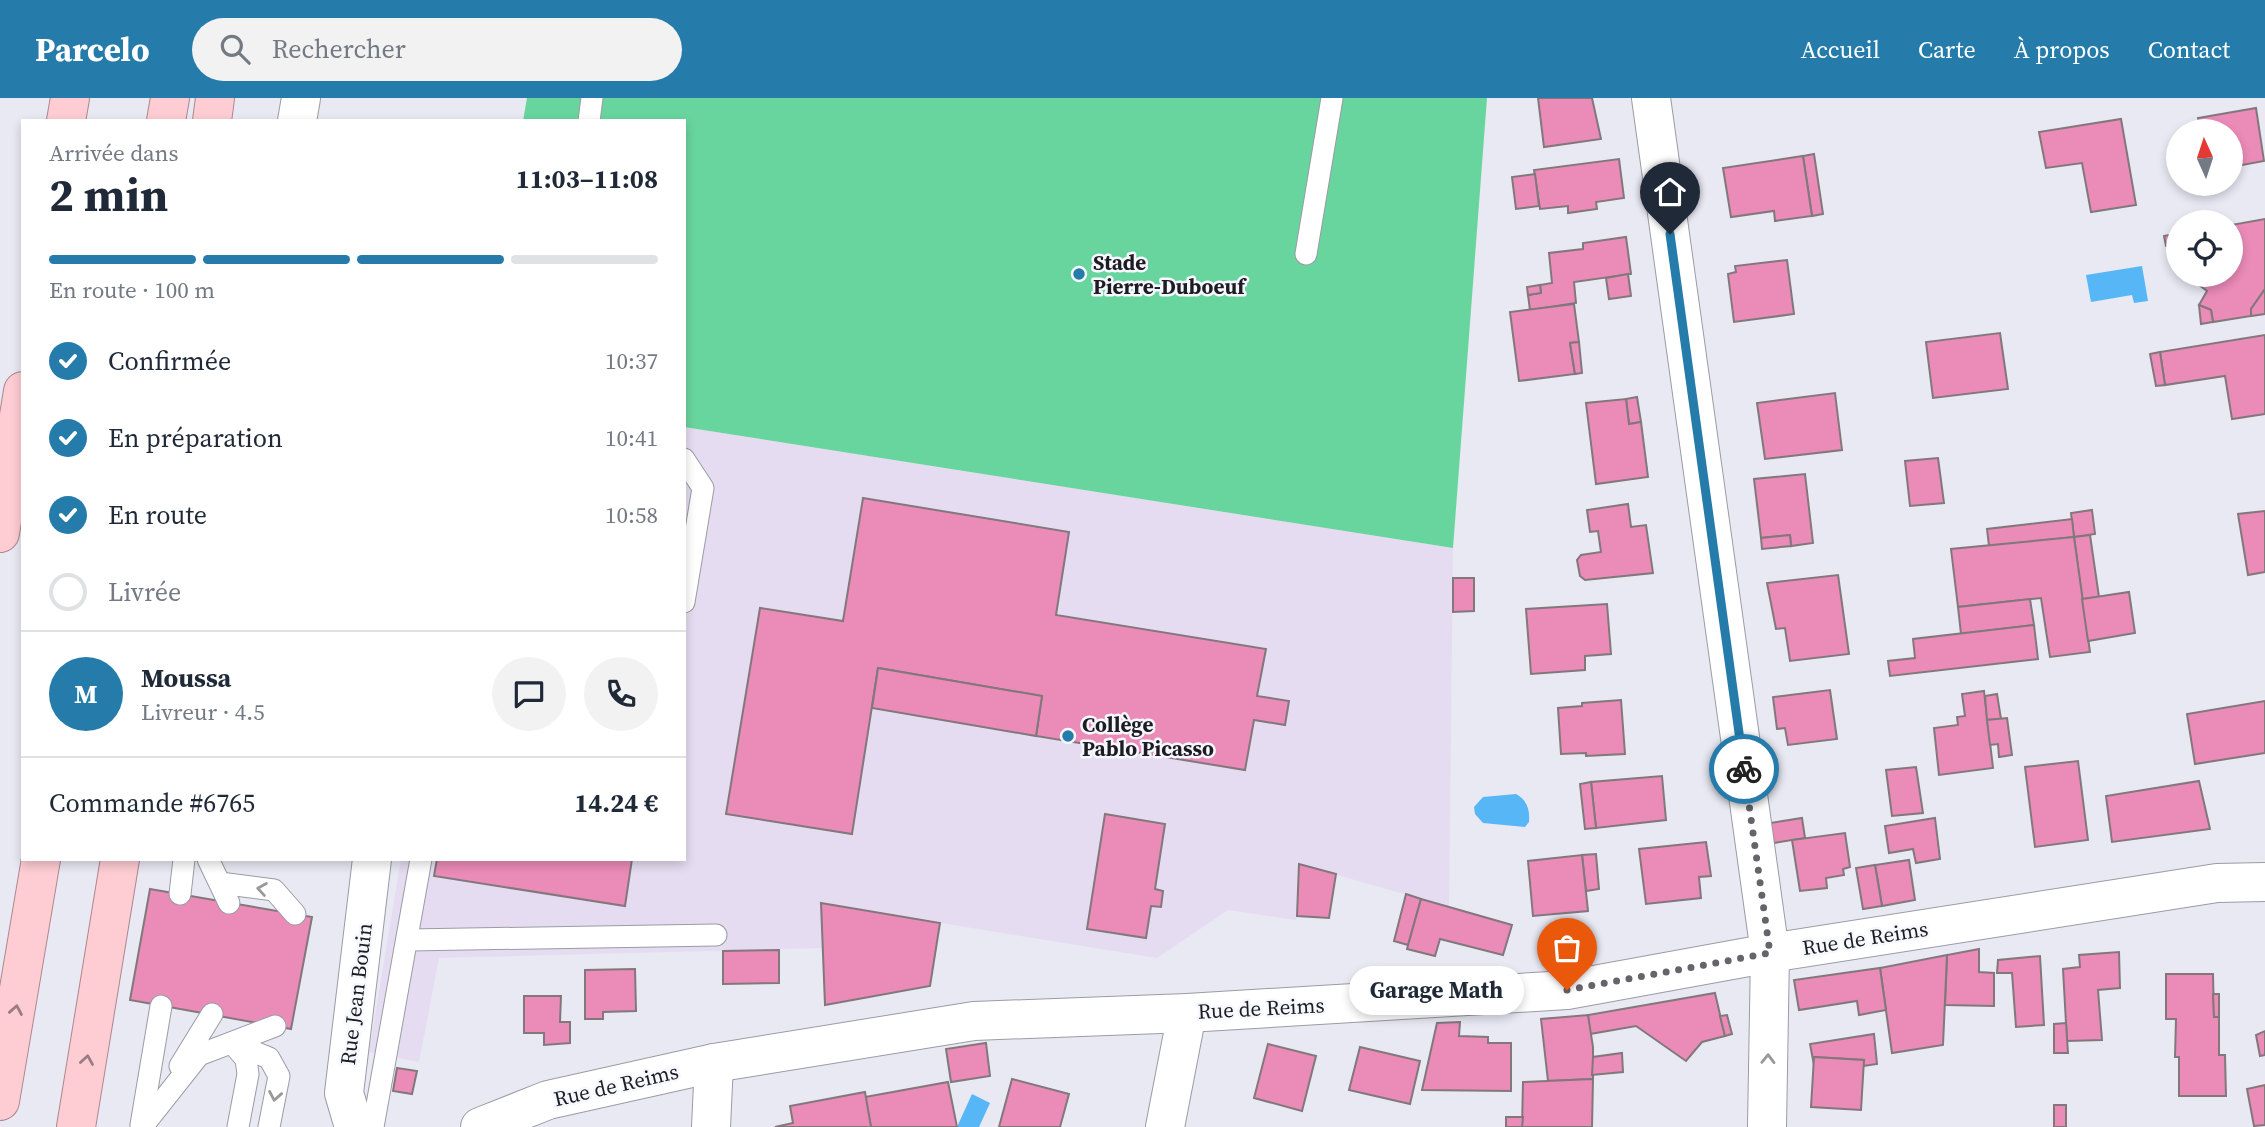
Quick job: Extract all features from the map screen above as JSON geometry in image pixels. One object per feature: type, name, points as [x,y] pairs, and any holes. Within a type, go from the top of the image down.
[{"type":"highway","points":[[66,119],[70,98]]},
{"type":"highway","points":[[166,119],[170,98]]},
{"type":"highway","points":[[212,119],[215,98]]},
{"type":"highway","points":[[0,533],[21,403]]},
{"type":"highway","points":[[0,1101],[41,861]]},
{"type":"highway","points":[[76,1127],[120,861]]},
{"type":"street","points":[[297,119],[301,98]]},
{"type":"street","points":[[1651,98],[1770,953],[1767,1127]]},
{"type":"street","name":"Rue Jean Bouin","points":[[354,1127],[344,1093],[372,861]]},
{"type":"street","name":"Rue de Reims","points":[[480,1127],[548,1100],[714,1063],[974,1021],[1187,1013],[1567,990],[1770,953],[2217,883],[2265,882]]},
{"type":"street","points":[[1164,1127],[1187,1013]]},
{"type":"street","points":[[711,1127],[714,1063]]},
{"type":"lane","points":[[589,119],[592,98]]},
{"type":"lane","points":[[1306,254],[1332,98]]},
{"type":"lane","points":[[686,462],[703,488],[686,590]]},
{"type":"lane","points":[[180,894],[184,861]]},
{"type":"lane","points":[[209,861],[229,903]]},
{"type":"lane","points":[[373,1127],[409,940],[421,861]]},
{"type":"lane","points":[[220,883],[274,890],[295,914]]},
{"type":"lane","points":[[409,940],[716,935]]},
{"type":"lane","points":[[141,1127],[162,1006]]},
{"type":"lane","points":[[141,1127],[212,1014]]},
{"type":"lane","points":[[141,1127],[199,1055],[275,1026]]},
{"type":"lane","points":[[232,1043],[247,1059],[248,1074],[238,1127]]},
{"type":"lane","points":[[232,1043],[269,1058],[279,1076],[270,1127]]},
{"type":"shaded area","name":"Collège Pablo Picasso","points":[[686,427],[1453,548],[1449,907],[1299,864],[1296,920],[1228,910],[1157,958],[941,923],[930,986],[825,1005],[822,948],[439,958],[419,1062],[369,1052],[401,861],[686,861]]},
{"type":"green space","name":"Stade Pierre-Duboeuf","points":[[527,98],[1487,98],[1453,548],[686,427],[686,119],[523,119]]},
{"type":"water","points":[[2142,266],[2148,301],[2134,303],[2132,295],[2091,302],[2086,275]]},
{"type":"water","points":[[1516,794],[1523,799],[1528,809],[1529,822],[1525,827],[1483,823],[1475,814],[1474,807],[1483,797]]},
{"type":"water","points":[[972,1094],[990,1103],[979,1127],[957,1127]]},
{"type":"building","points":[[1538,98],[1592,98],[1601,139],[1544,147]]},
{"type":"building","points":[[2256,108],[2264,161],[2244,165],[2244,119],[2198,118]]},
{"type":"building","points":[[2121,119],[2136,205],[2091,212],[2082,163],[2046,168],[2039,132]]},
{"type":"building","points":[[1814,154],[1823,214],[1812,216],[1803,156]]},
{"type":"building","points":[[1803,156],[1812,216],[1775,221],[1774,211],[1731,217],[1723,168]]},
{"type":"building","points":[[1619,159],[1624,198],[1596,202],[1597,209],[1568,213],[1568,206],[1540,209],[1534,170]]},
{"type":"building","points":[[1535,174],[1539,206],[1516,209],[1512,177]]},
{"type":"building","points":[[2265,219],[2265,289],[2251,309],[2251,316],[2213,322],[2211,310],[2199,305],[2207,291],[2202,287],[2243,287],[2243,223]]},
{"type":"building","points":[[1626,237],[1631,274],[1574,282],[1576,303],[1530,310],[1528,295],[1541,293],[1540,285],[1552,283],[1549,253],[1583,249],[1583,243]]},
{"type":"building","points":[[1787,260],[1794,314],[1734,322],[1728,274],[1736,272],[1735,266]]},
{"type":"building","points":[[1628,274],[1631,296],[1609,299],[1606,278]]},
{"type":"building","points":[[1540,285],[1541,293],[1528,295],[1527,287]]},
{"type":"building","points":[[2265,289],[2265,314],[2251,316],[2251,309]]},
{"type":"building","points":[[1574,304],[1579,342],[1570,343],[1575,374],[1519,381],[1510,312]]},
{"type":"building","points":[[2199,305],[2211,310],[2213,322],[2201,324]]},
{"type":"building","points":[[2000,333],[2008,389],[1933,398],[1926,342]]},
{"type":"building","points":[[2265,335],[2265,414],[2232,419],[2225,376],[2165,385],[2160,352]]},
{"type":"building","points":[[1579,342],[1582,373],[1575,374],[1570,343]]},
{"type":"building","points":[[2160,352],[2165,385],[2156,386],[2150,354]]},
{"type":"building","points":[[1835,393],[1842,450],[1765,459],[1757,403]]},
{"type":"building","points":[[1637,397],[1641,422],[1629,424],[1626,399]]},
{"type":"building","points":[[1626,399],[1629,424],[1641,422],[1648,477],[1596,484],[1586,403]]},
{"type":"building","points":[[1938,458],[1944,503],[1910,506],[1905,461]]},
{"type":"building","points":[[1805,474],[1813,543],[1791,546],[1790,535],[1761,538],[1754,479]]},
{"type":"building","points":[[863,498],[1069,532],[1056,615],[1266,649],[1257,696],[1289,701],[1285,725],[1254,720],[1245,770],[1036,736],[1042,696],[878,668],[852,834],[726,814],[760,608],[843,621]]},
{"type":"building","points":[[1628,504],[1631,527],[1646,525],[1653,573],[1585,580],[1580,576],[1577,560],[1581,555],[1601,552],[1598,531],[1590,532],[1587,510]]},
{"type":"building","points":[[2092,510],[2095,534],[2074,537],[2071,513]]},
{"type":"building","points":[[2265,511],[2265,572],[2248,575],[2238,514]]},
{"type":"building","points":[[2072,519],[2074,537],[1989,546],[1987,529]]},
{"type":"building","points":[[1790,535],[1791,546],[1762,549],[1761,538]]},
{"type":"building","points":[[2090,535],[2099,597],[2082,599],[2074,537]]},
{"type":"building","points":[[2074,537],[2090,652],[2050,657],[2041,598],[1958,607],[1951,549]]},
{"type":"building","points":[[1838,575],[1849,654],[1790,661],[1785,628],[1776,629],[1767,583]]},
{"type":"building","points":[[1453,578],[1474,578],[1474,611],[1453,612]]},
{"type":"building","points":[[2129,592],[2135,633],[2088,641],[2082,599]]},
{"type":"building","points":[[2030,599],[2034,625],[1961,634],[1958,607]]},
{"type":"building","points":[[1607,604],[1611,654],[1585,656],[1585,670],[1531,674],[1526,609]]},
{"type":"building","points":[[2034,625],[2038,659],[1890,676],[1888,661],[1915,658],[1913,639]]},
{"type":"building","points":[[878,668],[1042,696],[1036,736],[872,708]]},
{"type":"building","points":[[1830,690],[1837,739],[1788,745],[1785,728],[1777,729],[1773,697]]},
{"type":"building","points":[[1984,691],[1993,768],[1939,775],[1934,728],[1958,725],[1957,717],[1965,716],[1962,694]]},
{"type":"building","points":[[1997,694],[2001,719],[1987,720],[1985,696]]},
{"type":"building","points":[[1621,700],[1625,754],[1561,754],[1558,708]]},
{"type":"building","points":[[2265,701],[2265,753],[2195,764],[2187,714]]},
{"type":"building","points":[[2007,718],[2012,755],[1999,757],[1998,744],[1990,745],[1987,720]]},
{"type":"building","points":[[2078,761],[2088,840],[2035,847],[2025,767]]},
{"type":"building","points":[[1916,767],[1923,813],[1892,816],[1886,770]]},
{"type":"building","points":[[1662,776],[1666,820],[1596,828],[1591,782]]},
{"type":"building","points":[[2199,781],[2210,829],[2112,842],[2106,796]]},
{"type":"building","points":[[1591,782],[1596,828],[1585,829],[1580,784]]},
{"type":"building","points":[[1105,814],[1165,824],[1155,889],[1163,891],[1161,907],[1151,906],[1146,938],[1087,929]]},
{"type":"building","points":[[1802,818],[1805,838],[1774,843],[1770,823]]},
{"type":"building","points":[[1935,818],[1940,859],[1916,863],[1913,849],[1889,853],[1885,826]]},
{"type":"building","points":[[1845,833],[1850,867],[1843,869],[1844,875],[1826,878],[1827,888],[1800,891],[1792,840]]},
{"type":"building","points":[[1706,842],[1711,876],[1699,877],[1701,898],[1646,904],[1639,849]]},
{"type":"building","points":[[1596,854],[1599,889],[1586,891],[1582,855]]},
{"type":"building","points":[[1582,855],[1588,911],[1533,916],[1528,861]]},
{"type":"building","points":[[1909,860],[1915,900],[1882,906],[1875,865]]},
{"type":"building","points":[[437,861],[632,861],[625,906],[434,876]]},
{"type":"building","points":[[1299,864],[1336,874],[1329,918],[1297,916]]},
{"type":"building","points":[[1875,865],[1882,906],[1863,909],[1856,868]]},
{"type":"building","points":[[150,889],[312,917],[291,1029],[130,1000]]},
{"type":"building","points":[[1406,894],[1421,899],[1408,945],[1394,941]]},
{"type":"building","points":[[1421,899],[1512,925],[1503,955],[1440,939],[1435,956],[1407,949]]},
{"type":"building","points":[[821,903],[940,923],[930,986],[825,1005]]},
{"type":"building","points":[[1979,949],[1979,972],[1994,973],[1994,1006],[1945,1005],[1947,955]]},
{"type":"building","points":[[779,950],[779,983],[723,984],[723,951]]},
{"type":"building","points":[[2119,952],[2120,988],[2098,990],[2102,1040],[2067,1041],[2063,969],[2080,967],[2079,955]]},
{"type":"building","points":[[1947,955],[1943,1045],[1892,1053],[1880,968]]},
{"type":"building","points":[[2040,956],[2044,1025],[2016,1027],[2012,973],[1997,973],[1998,960]]},
{"type":"building","points":[[1880,968],[1886,1010],[1859,1015],[1857,1001],[1799,1010],[1794,980]]},
{"type":"building","points":[[635,969],[636,1011],[603,1012],[603,1019],[585,1019],[585,970]]},
{"type":"building","points":[[2166,974],[2213,974],[2214,1017],[2219,1017],[2219,1055],[2225,1055],[2226,1096],[2179,1096],[2179,1057],[2175,1057],[2176,1019],[2166,1019]]},
{"type":"building","points":[[1715,993],[1725,1036],[1702,1042],[1686,1061],[1636,1026],[1590,1034],[1588,1015]]},
{"type":"building","points":[[2213,994],[2219,994],[2219,1017],[2214,1017]]},
{"type":"building","points":[[524,996],[561,996],[560,1022],[570,1022],[570,1043],[544,1045],[544,1033],[524,1033]]},
{"type":"building","points":[[1588,1015],[1593,1047],[1593,1079],[1548,1081],[1541,1019]]},
{"type":"building","points":[[1727,1015],[1732,1034],[1725,1036],[1720,1016]]},
{"type":"building","points":[[1460,1022],[1459,1036],[1488,1037],[1488,1043],[1511,1043],[1511,1091],[1422,1090],[1437,1023]]},
{"type":"building","points":[[2066,1023],[2068,1053],[2054,1053],[2054,1024]]},
{"type":"building","points":[[2265,1031],[2265,1055],[2260,1056],[2256,1035]]},
{"type":"building","points":[[1874,1034],[1877,1064],[1863,1066],[1864,1060],[1814,1057],[1814,1065],[1810,1044]]},
{"type":"building","points":[[986,1043],[990,1076],[951,1082],[946,1049]]},
{"type":"building","points":[[1268,1044],[1316,1056],[1302,1111],[1254,1098]]},
{"type":"building","points":[[1360,1047],[1420,1061],[1410,1104],[1349,1090]]},
{"type":"building","points":[[1622,1053],[1623,1072],[1592,1075],[1593,1057]]},
{"type":"building","points":[[1814,1057],[1864,1060],[1861,1110],[1811,1107]]},
{"type":"building","points":[[397,1068],[417,1071],[412,1094],[393,1091]]},
{"type":"building","points":[[1012,1079],[1069,1094],[1060,1127],[999,1127]]},
{"type":"building","points":[[1593,1079],[1592,1127],[1522,1127],[1523,1082]]},
{"type":"building","points":[[948,1082],[957,1127],[871,1127],[865,1097]]},
{"type":"building","points":[[2265,1085],[2265,1125],[2254,1126],[2247,1089]]},
{"type":"building","points":[[865,1092],[871,1127],[775,1127],[793,1123],[790,1106]]},
{"type":"building","points":[[2054,1105],[2066,1105],[2066,1127],[2054,1127]]},
{"type":"building","points":[[1506,1117],[1523,1117],[1522,1127],[1506,1127]]},
{"type":"way so far","points":[[1567,990],[1770,953],[1744,769]]},
{"type":"place","name":"Stade Pierre-Duboeuf","points":[[1079,274]]},
{"type":"place","name":"Collège Pablo Picasso","points":[[1068,736]]},
{"type":"place","name":"Garage Math","points":[[1567,990]]},
{"type":"route","points":[[1670,234],[1744,769]]}]
